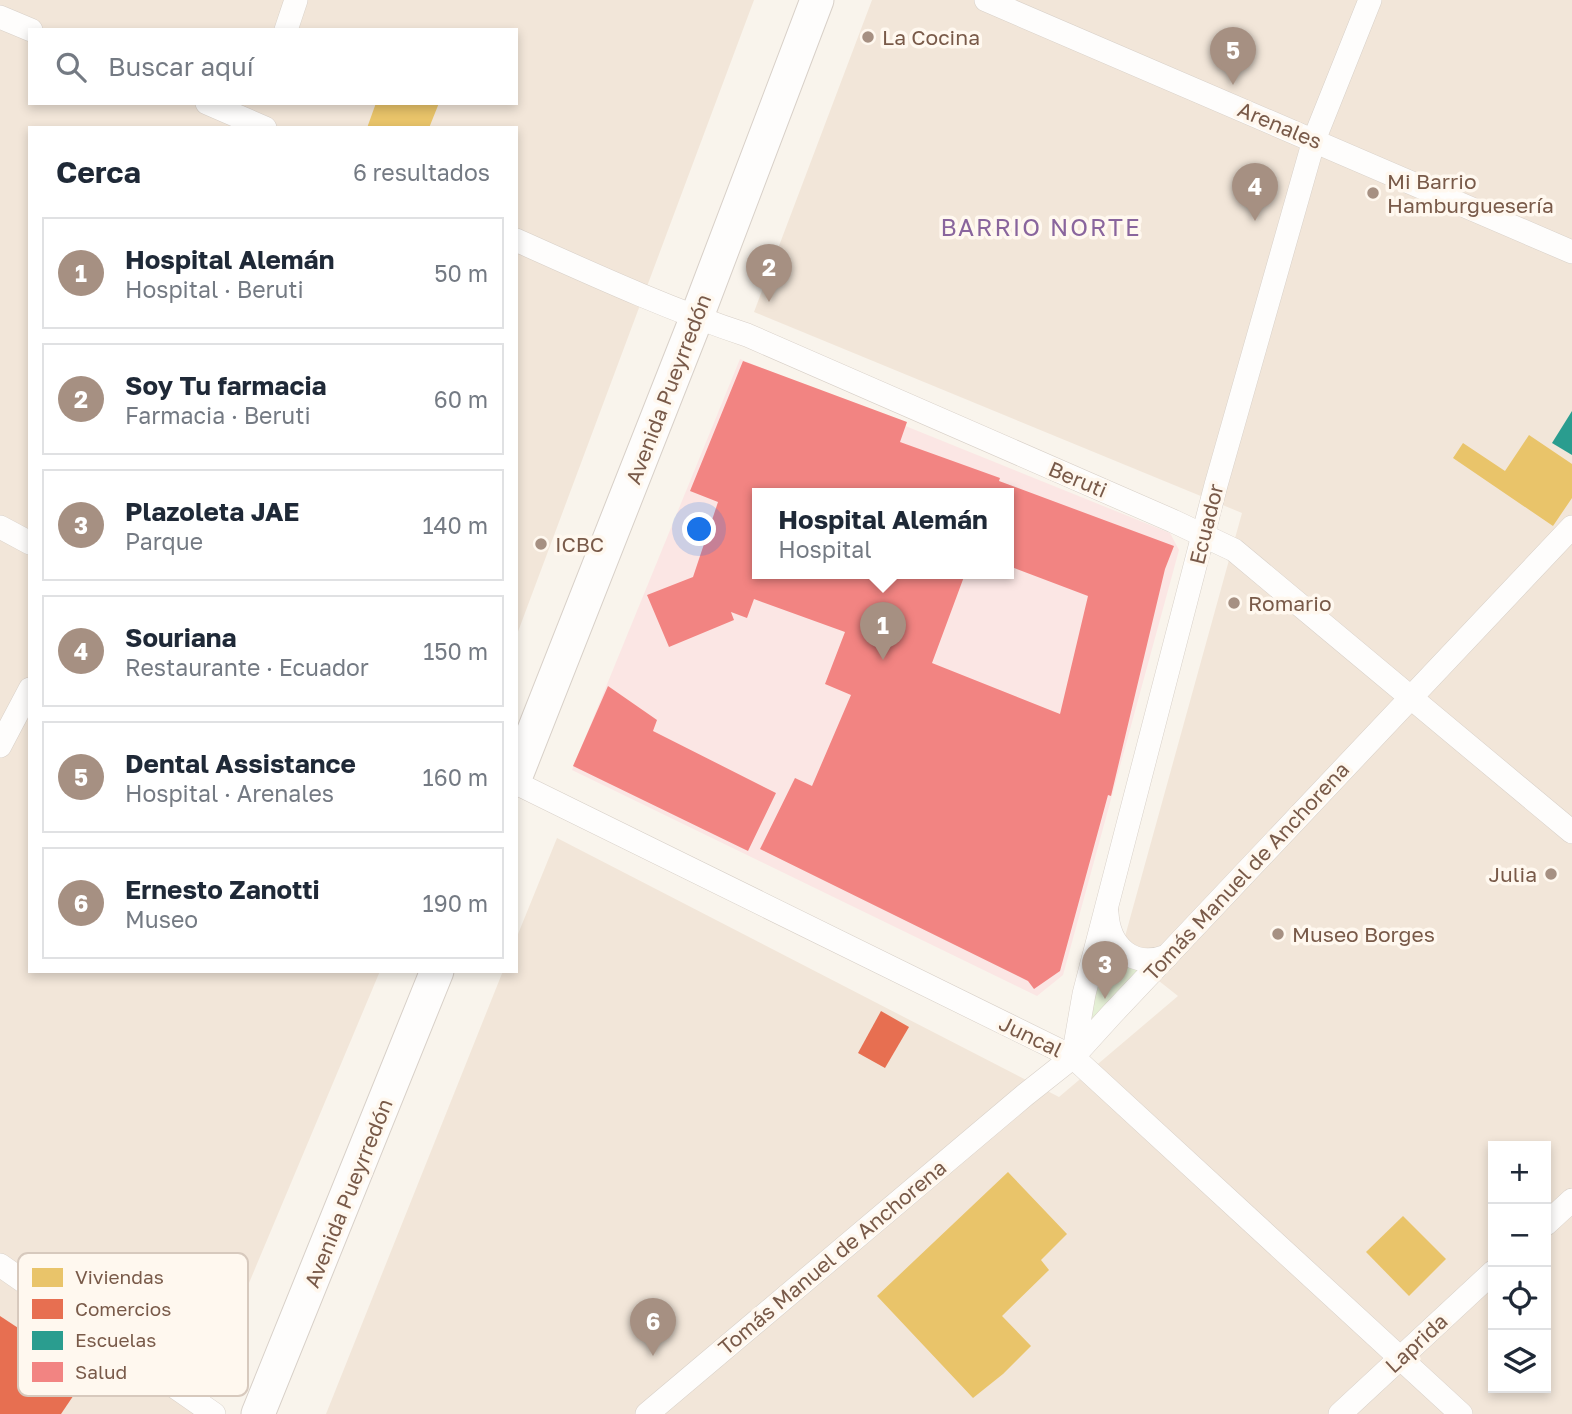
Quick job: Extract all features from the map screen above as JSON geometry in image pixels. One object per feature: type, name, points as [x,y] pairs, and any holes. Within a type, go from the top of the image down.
[{"type":"main road","name":"Avenida Pueyrredón","points":[[518,771],[696,318],[817,0]]},
{"type":"main road","name":"Avenida Pueyrredón","points":[[258,1414],[436,973]]},
{"type":"street","points":[[287,28],[296,0]]},
{"type":"street","name":"Arenales","points":[[986,0],[1314,139],[1572,253]]},
{"type":"street","name":"Ecuador","points":[[1073,1057],[1084,995],[1204,534],[1314,139],[1370,0]]},
{"type":"street","points":[[0,17],[28,28]]},
{"type":"street","points":[[213,105],[258,120]]},
{"type":"street","name":"Beruti","points":[[518,241],[696,318],[747,335],[1204,534],[1234,550],[1572,832]]},
{"type":"street","points":[[0,527],[28,542]]},
{"type":"street","name":"Tomás Manuel de Anchorena","points":[[646,1414],[1073,1057],[1572,527]]},
{"type":"street","points":[[0,746],[28,693]]},
{"type":"street","name":"Juncal","points":[[518,784],[1073,1057],[1461,1414]]},
{"type":"street","points":[[1107,910],[1110,934],[1128,954],[1141,960],[1154,961],[1167,956]]},
{"type":"street","points":[[1551,1219],[1572,1200]]},
{"type":"street","points":[[0,1265],[18,1278]]},
{"type":"street","name":"Laprida","points":[[1340,1414],[1488,1277]]},
{"type":"street","points":[[188,1396],[214,1414]]},
{"type":"shaded area","points":[[0,0],[754,0],[518,632],[518,126],[28,126],[28,973],[379,973],[248,1285],[248,1253],[18,1253],[18,1396],[202,1396],[194,1414],[0,1414]]},
{"type":"shaded area","points":[[872,0],[1572,0],[1572,1414],[326,1414],[502,973],[518,973],[518,934],[557,838],[1059,1097],[1178,996],[1121,951],[1242,513],[754,312]]},
{"type":"shaded area","points":[[740,359],[1170,533],[1179,550],[1063,975],[1037,996],[572,770]]},
{"type":"green space","points":[[1109,942],[1145,967],[1086,1030]]},
{"type":"building: Viviendas","points":[[375,105],[438,105],[430,126],[368,126]]},
{"type":"building: Viviendas","points":[[1529,435],[1572,464],[1572,498],[1553,526],[1453,458],[1463,443],[1505,471]]},
{"type":"building: Viviendas","points":[[1008,1172],[1067,1234],[1041,1260],[1049,1270],[1002,1316],[1031,1346],[1003,1374],[973,1398],[877,1296]]},
{"type":"building: Viviendas","points":[[1403,1216],[1446,1259],[1409,1296],[1366,1252]]},
{"type":"building: Comercios","points":[[881,1011],[909,1027],[885,1068],[858,1053]]},
{"type":"building: Comercios","points":[[0,1316],[18,1328],[18,1396],[73,1396],[61,1414],[0,1414]]},
{"type":"building: Escuelas","points":[[1572,411],[1572,455],[1552,443]]},
{"type":"building: Salud","points":[[743,361],[907,422],[900,442],[1174,546],[1165,569],[1111,796],[1108,795],[1060,971],[1034,989],[1028,981],[760,849],[795,778],[812,786],[851,695],[825,684],[845,632],[754,599],[747,618],[731,612],[734,620],[669,647],[647,595],[693,577],[718,502],[690,491]],"holes":[[[752,488],[1014,488],[1014,568],[1088,596],[1060,714],[932,663],[963,579],[752,579]]]},
{"type":"building: Salud","points":[[608,686],[657,720],[653,731],[776,793],[748,851],[573,766]]},
{"type":"place","name":"La Cocina","points":[[868,37]]},
{"type":"place","name":"Dental Assistance","points":[[1233,85]]},
{"type":"place","name":"Mi Barrio Hamburguesería","points":[[1373,193]]},
{"type":"place","name":"Souriana","points":[[1255,221]]},
{"type":"place","name":"Soy Tu farmacia","points":[[769,302]]},
{"type":"place","name":"ICBC","points":[[541,544]]},
{"type":"place","name":"Romario","points":[[1234,603]]},
{"type":"place","name":"Hospital Alemán","points":[[883,660]]},
{"type":"place","name":"Julia","points":[[1551,874]]},
{"type":"place","name":"Museo Borges","points":[[1278,934]]},
{"type":"place","name":"Plazoleta JAE","points":[[1105,999]]},
{"type":"place","name":"Ernesto Zanotti","points":[[653,1356]]},
{"type":"district","name":"BARRIO NORTE","points":[[1041,226]]}]
